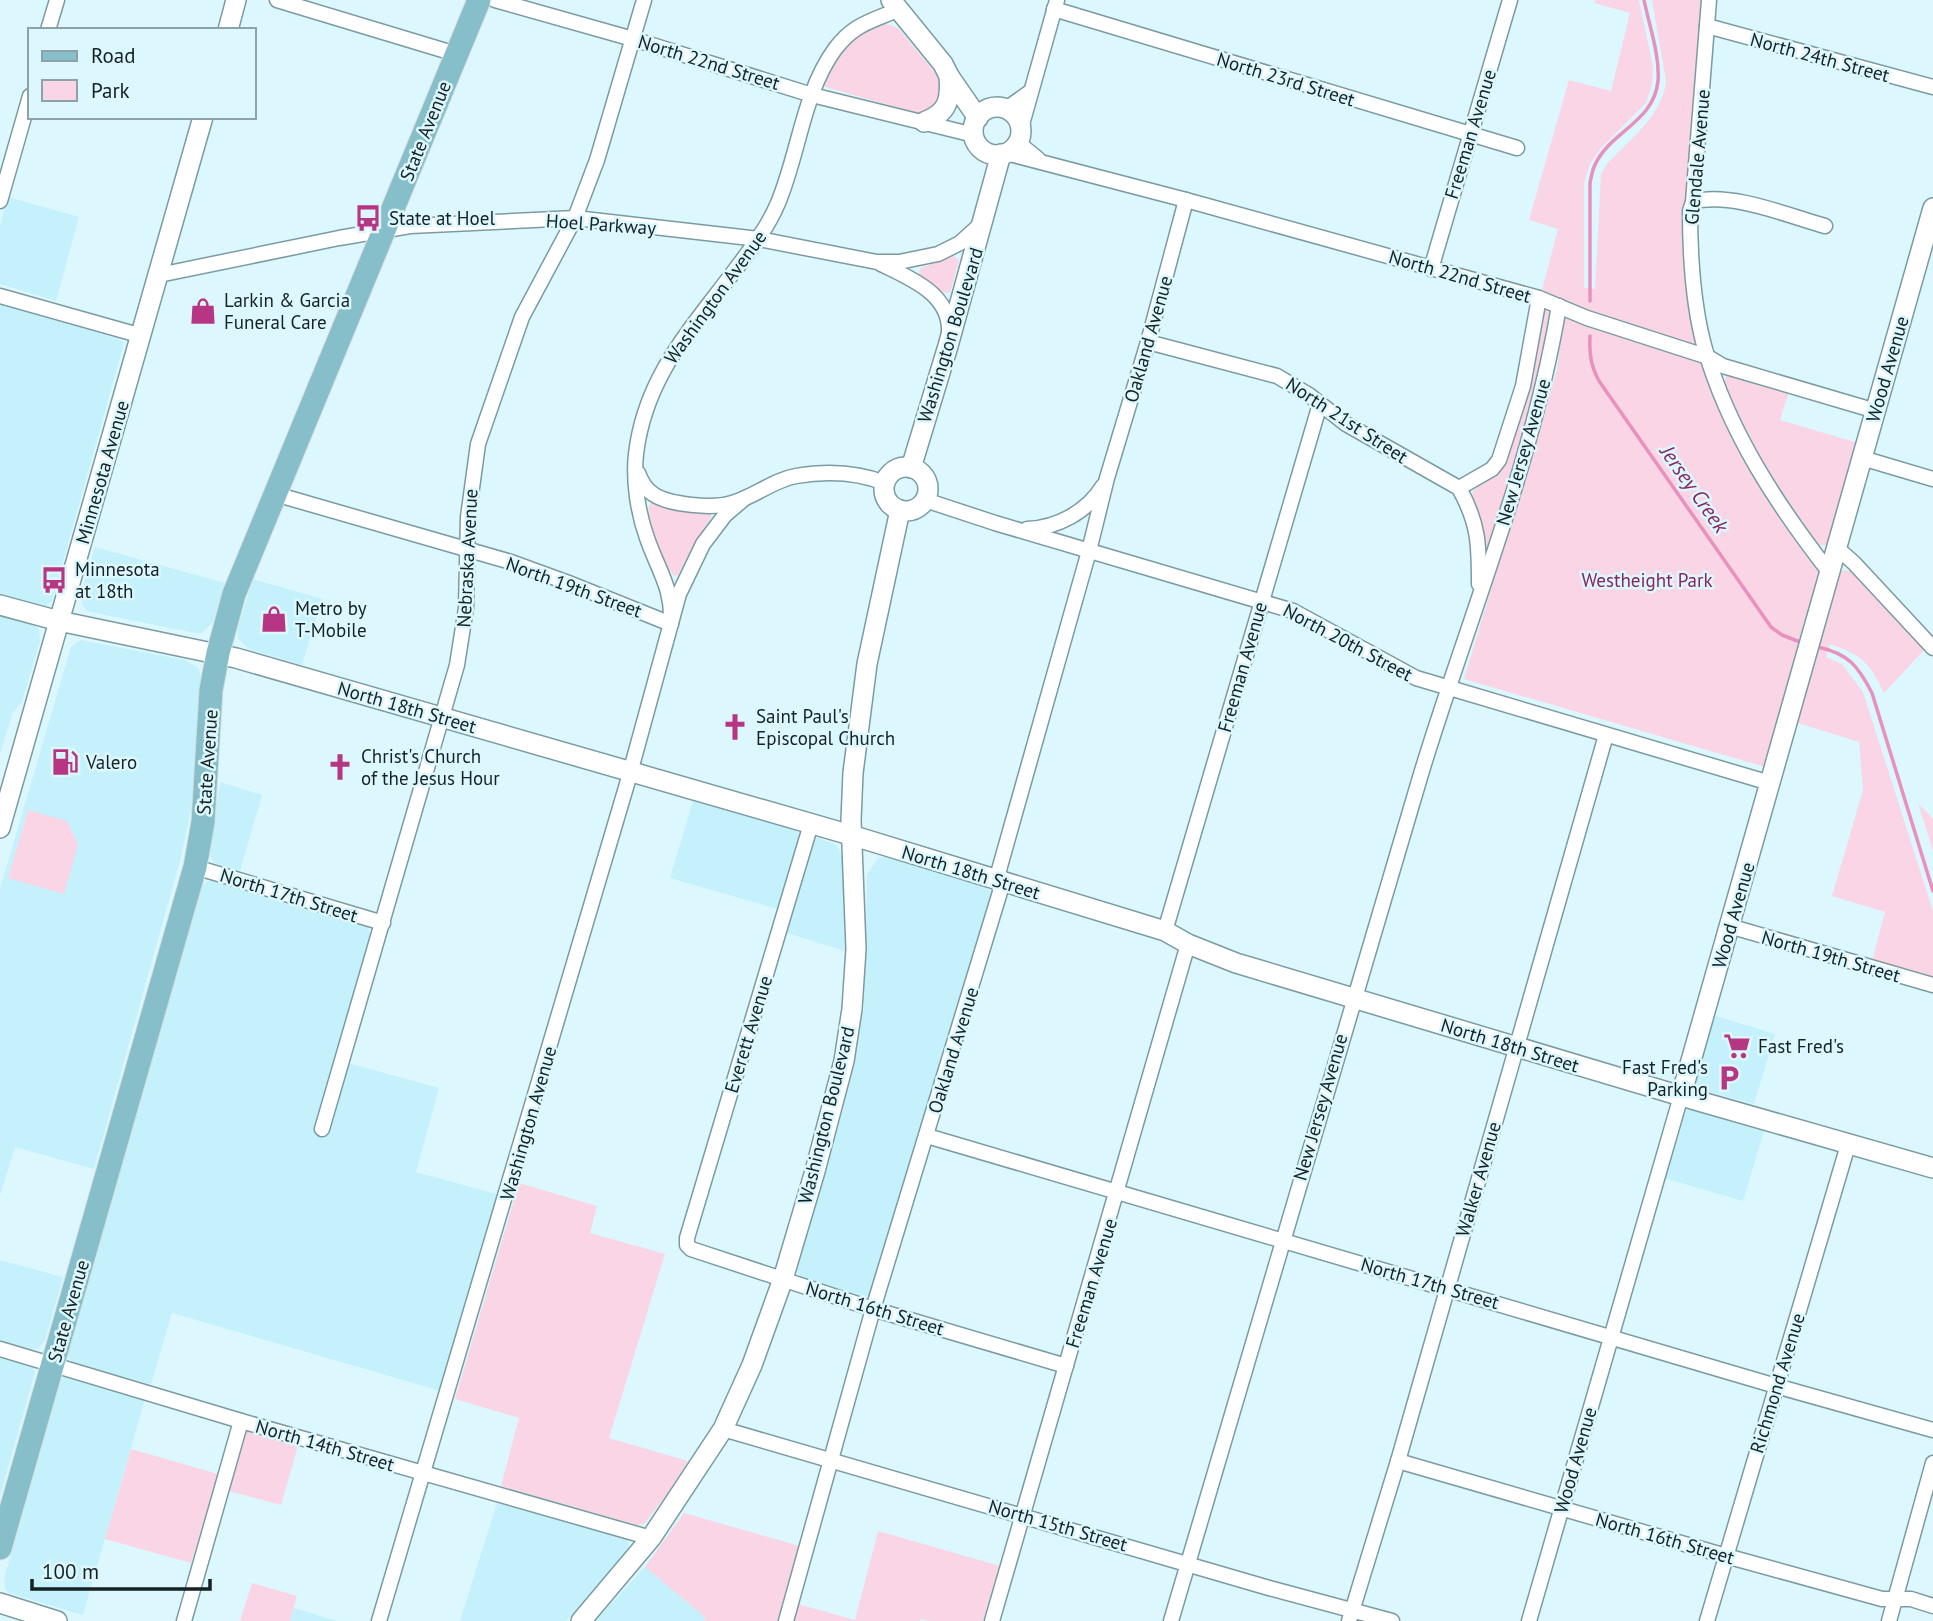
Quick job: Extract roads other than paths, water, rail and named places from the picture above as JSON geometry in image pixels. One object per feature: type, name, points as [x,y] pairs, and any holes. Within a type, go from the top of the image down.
[{"type":"main road","name":"State Avenue","points":[[0,1548],[195,867],[203,822],[211,690],[234,594],[479,0]]},
{"type":"street","points":[[49,28],[57,0]]},
{"type":"street","points":[[229,28],[236,0]]},
{"type":"street","points":[[276,0],[456,54]]},
{"type":"street","name":"North 22nd Street","points":[[495,0],[633,38],[812,94],[924,122],[995,132],[1038,159],[1539,298],[1587,318],[1708,357],[1723,366],[1875,411]]},
{"type":"street","name":"Nebraska Avenue","points":[[322,1129],[463,638],[469,504],[475,456],[522,317],[575,218],[597,160],[644,0]]},
{"type":"street","name":"Freeman Avenue","points":[[1431,269],[1510,0]]},
{"type":"street","name":"Glendale Avenue","points":[[1709,0],[1693,202],[1690,211],[1697,306],[1708,357],[1721,395],[1747,450],[1797,531],[1830,573]]},
{"type":"street","points":[[894,5],[946,70],[949,95],[944,110],[938,117],[924,122]]},
{"type":"street","name":"Washington Avenue","points":[[671,624],[672,606],[669,592],[646,536],[635,480],[636,454],[645,410],[659,376],[672,354],[759,239],[778,204],[823,67],[848,33],[894,5]]},
{"type":"street","points":[[995,132],[1030,92],[1055,5]]},
{"type":"street","name":"North 23rd Street","points":[[1055,5],[1517,148]]},
{"type":"street","name":"North 24th Street","points":[[1707,26],[1933,87]]},
{"type":"street","points":[[946,70],[955,71],[995,132]]},
{"type":"street","points":[[995,132],[1030,92]]},
{"type":"street","points":[[0,201],[28,103]]},
{"type":"street","name":"Minnesota Avenue","points":[[0,828],[5,791],[59,621],[202,119]]},
{"type":"street","name":"Washington Boulevard","points":[[911,468],[986,212],[995,132]]},
{"type":"street","points":[[1693,202],[1724,199],[1825,226]]},
{"type":"street","name":"Oakland Avenue","points":[[786,1621],[873,1309],[1000,892],[1001,863],[1186,200]]},
{"type":"street","name":"Wood Avenue","points":[[1529,1621],[1933,208]]},
{"type":"street","name":"Hoel Parkway","points":[[159,275],[410,226],[575,218],[759,239],[877,262],[910,261],[938,254],[960,243],[986,212]]},
{"type":"street","name":"Hoel Parkway","points":[[877,262],[919,284],[944,305],[950,327],[948,346]]},
{"type":"street","points":[[0,296],[142,336]]},
{"type":"street","name":"New Jersey Avenue","points":[[1479,596],[1479,539],[1471,509],[1460,488],[1492,469],[1499,460],[1522,386],[1539,298]]},
{"type":"street","name":"New Jersey Avenue","points":[[1171,1621],[1353,998],[1447,689],[1540,401],[1559,306]]},
{"type":"street","name":"North 21st Street","points":[[1148,342],[1277,376],[1310,395],[1346,424],[1460,488]]},
{"type":"street","name":"Freeman Avenue","points":[[1165,931],[1320,404]]},
{"type":"street","points":[[636,454],[642,483],[655,496],[692,505],[731,504],[792,477],[815,474],[858,475],[885,483]]},
{"type":"street","points":[[1862,458],[1933,479]]},
{"type":"street","points":[[911,468],[922,474],[926,480],[928,486],[925,500],[915,509],[900,510],[887,500],[885,483],[892,472],[911,468]]},
{"type":"street","name":"Oakland Avenue","points":[[995,523],[1026,529],[1044,528],[1080,512],[1101,489],[1107,478]]},
{"type":"street","name":"North 19th Street","points":[[275,494],[566,582],[671,624]]},
{"type":"street","name":"Washington Avenue","points":[[379,1621],[631,771],[684,581],[703,544],[724,515],[745,498]]},
{"type":"street","name":"North 20th Street","points":[[925,500],[1293,611],[1416,678],[1447,689],[1770,783]]},
{"type":"street","name":"Washington Boulevard","points":[[581,1621],[651,1538],[723,1429],[752,1366],[783,1279],[815,1171],[844,1062],[852,1009],[856,949],[854,836],[851,820],[853,773],[867,664],[900,510]]},
{"type":"street","points":[[1837,548],[1933,648]]},
{"type":"street","name":"North 18th Street","points":[[0,605],[59,621],[218,653],[631,771],[1165,931],[1188,944],[1236,963],[1933,1168]]},
{"type":"street","name":"Walker Avenue","points":[[1351,1615],[1398,1461],[1605,735]]},
{"type":"street","name":"Everett Avenue","points":[[687,1245],[811,824]]},
{"type":"street","name":"North 17th Street","points":[[195,867],[383,923]]},
{"type":"street","name":"North 19th Street","points":[[1729,926],[1933,985]]},
{"type":"street","name":"Freeman Avenue","points":[[992,1621],[1188,944]]},
{"type":"street","name":"North 17th Street","points":[[927,1136],[1933,1430]]},
{"type":"street","name":"Richmond Avenue","points":[[1707,1621],[1848,1145]]},
{"type":"street","name":"North 16th Street","points":[[687,1245],[691,1249],[873,1309],[1066,1366]]},
{"type":"street","name":"North 14th Street","points":[[0,1349],[651,1538]]},
{"type":"street","points":[[184,1621],[241,1421]]},
{"type":"street","name":"North 15th Street","points":[[723,1429],[1023,1515],[1351,1615],[1392,1621]]},
{"type":"street","name":"North 16th Street","points":[[1398,1461],[1882,1599],[1910,1599],[1933,1606]]},
{"type":"street","points":[[1889,1621],[1933,1463]]},
{"type":"street","points":[[0,1603],[57,1621]]},
{"type":"waterway","name":"Jersey Creek","points":[[1590,301],[1590,183],[1594,167],[1609,145],[1648,107],[1655,95],[1658,81],[1656,51],[1644,0]]},
{"type":"waterway","name":"Jersey Creek","points":[[1590,336],[1591,360],[1599,381],[1771,627],[1800,642]]},
{"type":"waterway","name":"Jersey Creek","points":[[1818,647],[1838,653],[1851,662],[1872,693],[1933,891]]},
{"type":"place","name":"State at Hoel","points":[[368,218]]},
{"type":"place","name":"Larkin & Garcia Funeral Care","points":[[203,311]]},
{"type":"place","name":"Minnesota at 18th","points":[[54,580]]},
{"type":"place","name":"Metro by T-Mobile","points":[[274,619]]},
{"type":"place","name":"Saint Paul's Episcopal Church","points":[[735,727]]},
{"type":"place","name":"Valero","points":[[65,762]]},
{"type":"place","name":"Christ's Church of the Jesus Hour","points":[[340,767]]},
{"type":"place","name":"Fast Fred's","points":[[1737,1046]]},
{"type":"place","name":"Fast Fred's Parking","points":[[1729,1078]]},
{"type":"park label","name":"Westheight Park","points":[[1647,580]]}]
